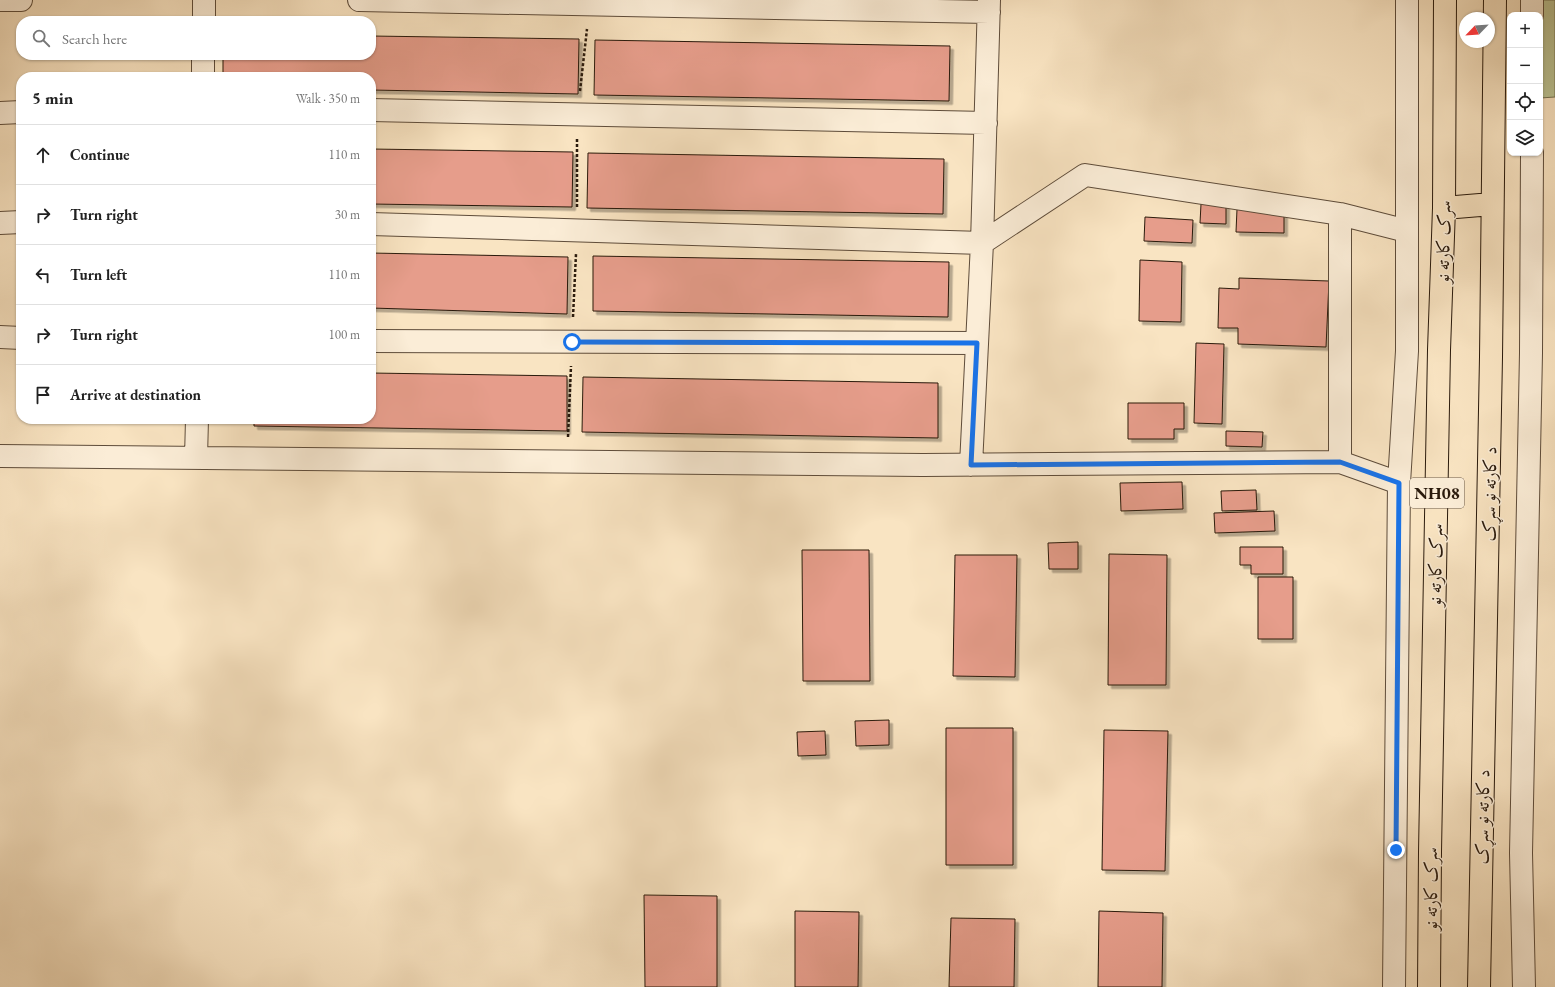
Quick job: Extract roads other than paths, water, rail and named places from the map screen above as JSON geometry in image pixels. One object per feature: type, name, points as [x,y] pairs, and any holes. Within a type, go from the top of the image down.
[{"type":"highway","name":"سرک کارته نو","points":[[1429,987],[1439,358],[1444,208],[1444,0]]},
{"type":"highway","name":"د کارته نو سړک","points":[[1479,987],[1491,357],[1495,0]]},
{"type":"highway","points":[[1444,208],[1492,204]]},
{"type":"street","points":[[0,0],[21,0]]},
{"type":"street","points":[[204,0],[204,16]]},
{"type":"street","points":[[359,0],[989,6],[982,243],[971,465]]},
{"type":"street","points":[[1394,987],[1399,483],[1407,351],[1407,0]]},
{"type":"street","points":[[1532,0],[1532,12]]},
{"type":"street","points":[[203,60],[203,72]]},
{"type":"street","points":[[376,110],[986,123]]},
{"type":"street","points":[[0,113],[16,112]]},
{"type":"street","points":[[1524,987],[1521,853],[1531,361],[1532,156]]},
{"type":"street","points":[[376,224],[982,243],[1085,175],[1340,214],[1407,230]]},
{"type":"street","points":[[1340,214],[1340,462]]},
{"type":"street","points":[[0,223],[16,222]]},
{"type":"street","points":[[0,337],[16,338]]},
{"type":"street","points":[[376,341],[977,343]]},
{"type":"street","points":[[196,458],[197,424]]},
{"type":"street","points":[[0,456],[971,465],[1340,462],[1399,483]]}]
